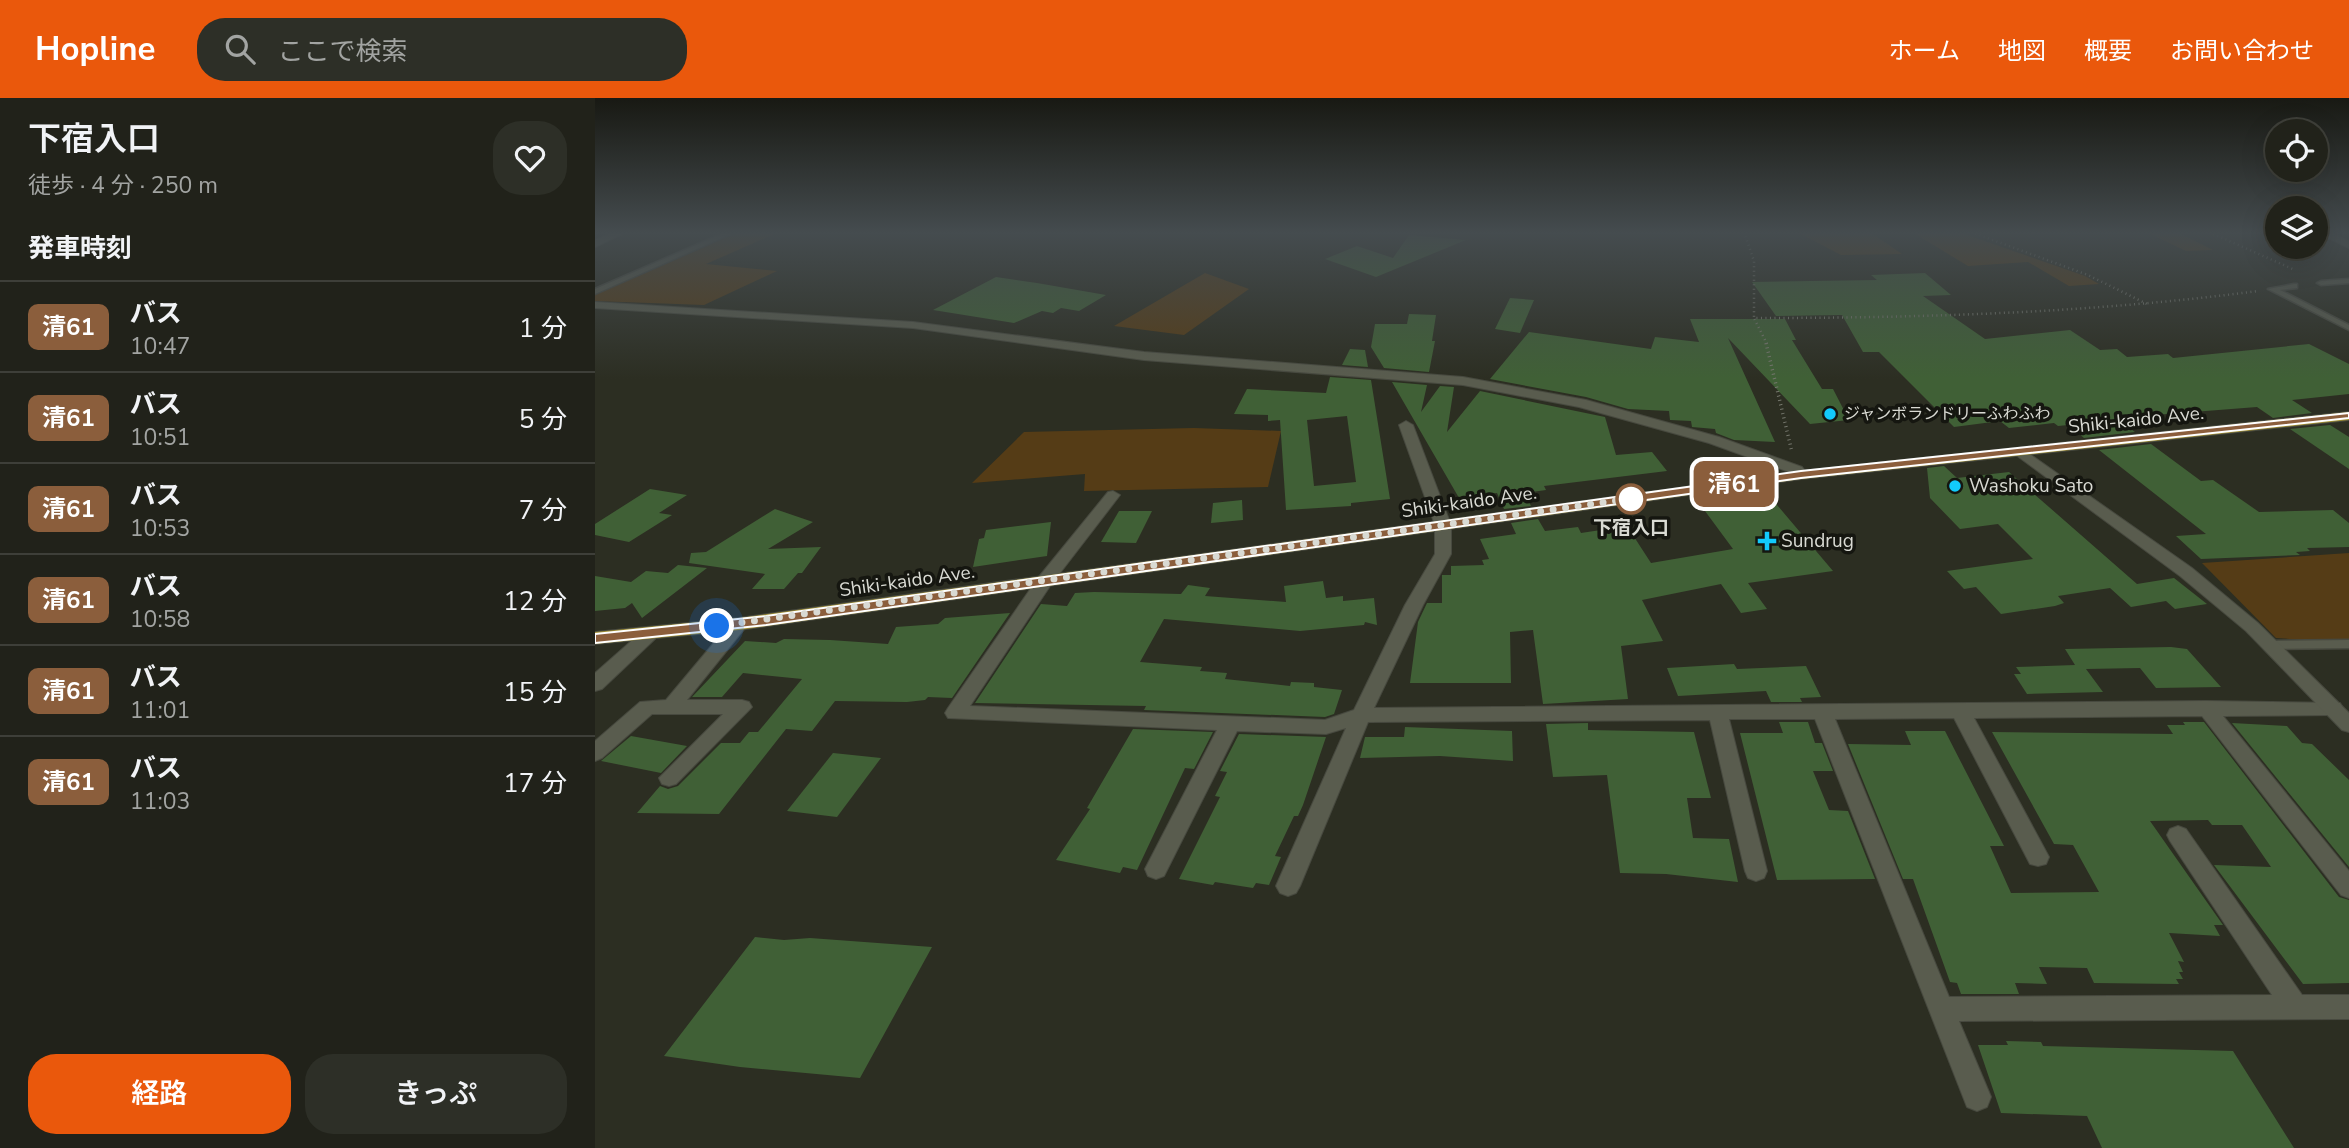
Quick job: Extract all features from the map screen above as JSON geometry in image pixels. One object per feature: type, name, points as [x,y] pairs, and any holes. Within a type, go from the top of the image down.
[{"type":"main road","name":"Shiki-kaido Ave.","points":[[595,638],[739,624],[1044,582],[1799,472],[2021,452],[2349,416]]},
{"type":"street","points":[[595,305],[913,325],[1145,356],[1463,381],[1581,403],[1714,440],[1799,472]]},
{"type":"street","points":[[1288,886],[1361,715],[1414,605],[1443,554],[1443,525],[1406,425]]},
{"type":"street","points":[[2021,452],[2186,572],[2270,645],[2349,724]]},
{"type":"street","points":[[1112,495],[1044,582],[955,713],[1326,727],[1361,715],[2333,708]]},
{"type":"street","points":[[671,707],[739,624]]},
{"type":"street","points":[[595,684],[651,633]]},
{"type":"street","points":[[596,752],[647,707],[742,707],[669,778]]},
{"type":"street","points":[[2206,708],[2349,888]]},
{"type":"street","points":[[1961,712],[2038,857]]},
{"type":"street","points":[[1823,713],[1977,1097]]},
{"type":"street","points":[[1718,714],[1756,871]]},
{"type":"street","points":[[1156,870],[1231,723]]},
{"type":"street","points":[[2178,835],[2295,1007]]},
{"type":"street","points":[[1942,1009],[2349,1007]]},
{"type":"lane","points":[[595,292],[620,281]]},
{"type":"lane","points":[[2321,283],[2349,281]]},
{"type":"lane","points":[[2272,289],[2294,286]]},
{"type":"lane","points":[[2272,289],[2349,328]]},
{"type":"lane","points":[[2270,645],[2349,645]]},
{"type":"path","points":[[1754,281],[1754,318],[1768,347],[1799,472]]},
{"type":"path","points":[[2100,281],[2148,305]]},
{"type":"path","points":[[2317,281],[2321,283]]},
{"type":"path","points":[[1754,318],[1968,315],[2148,305],[2272,289]]},
{"type":"shaded area","points":[[627,281],[756,281],[704,305],[595,301],[595,295]]},
{"type":"shaded area","points":[[1191,281],[1227,281],[1249,289],[1184,335],[1114,326]]},
{"type":"shaded area","points":[[2060,281],[2094,281],[2099,284],[2069,286]]},
{"type":"shaded area","points":[[1194,428],[1281,431],[1268,487],[1084,491],[1085,474],[972,483],[1024,432]]},
{"type":"shaded area","points":[[2349,553],[2349,643],[2276,638],[2202,563]]},
{"type":"building","points":[[988,281],[1023,281],[1106,295],[1079,311],[1061,308],[1053,313],[1042,311],[1014,323],[933,310]]},
{"type":"building","points":[[1934,281],[1951,295],[1923,296],[1985,339],[2070,330],[2100,350],[2117,349],[2127,357],[2168,354],[2173,358],[2309,344],[2349,364],[2349,394],[2292,400],[2312,413],[2273,418],[2257,407],[2116,418],[2135,432],[2084,438],[2068,425],[2058,426],[2054,423],[2009,428],[2000,421],[1954,427],[1879,352],[1863,352],[1842,315],[1776,316],[1752,282]]},
{"type":"building","points":[[1510,298],[1534,300],[1520,333],[1495,329]]},
{"type":"building","points":[[1409,314],[1436,315],[1432,341],[1435,341],[1429,372],[1384,368],[1371,347],[1375,324],[1407,324]]},
{"type":"building","points":[[1690,319],[1785,319],[1796,340],[1792,340],[1822,389],[1833,389],[1849,420],[1810,424],[1728,338],[1775,442],[1734,440],[1716,433],[1715,429],[1692,427],[1691,421],[1670,420],[1669,411],[1628,409],[1586,397],[1490,379],[1529,332],[1651,349],[1655,337],[1699,342]]},
{"type":"building","points":[[1350,349],[1365,350],[1368,367],[1342,365]]},
{"type":"building","points":[[1330,377],[1371,380],[1390,499],[1351,503],[1351,506],[1286,510],[1280,420],[1268,421],[1268,415],[1234,414],[1247,389],[1326,393]],"holes":[[[1347,416],[1356,482],[1314,486],[1307,420]]]},
{"type":"building","points":[[1392,382],[1427,385],[1421,412],[1440,386],[1454,387],[1447,432],[1480,391],[1605,417],[1616,455],[1652,452],[1667,471],[1544,486],[1546,490],[1525,493],[1531,506],[1504,509],[1497,493],[1459,498]]},
{"type":"building","points":[[2330,425],[2349,437],[2349,469],[2290,429]]},
{"type":"building","points":[[2151,444],[2201,481],[2213,480],[2259,512],[2333,510],[2349,523],[2349,547],[2307,548],[2310,551],[2296,552],[2300,555],[2201,559],[2176,536],[2206,534],[2099,450]]},
{"type":"building","points":[[1944,466],[1957,478],[2009,472],[2137,584],[2174,578],[2207,604],[2175,609],[2166,601],[2131,607],[2110,588],[2058,596],[2064,603],[2055,606],[2001,614],[1976,587],[1964,589],[1947,571],[2033,559],[1998,524],[1960,529],[1930,498],[1927,468]]},
{"type":"building","points":[[650,489],[687,495],[659,513],[672,515],[629,542],[595,535],[595,524]]},
{"type":"building","points":[[1772,499],[1833,571],[1748,583],[1767,609],[1741,613],[1721,584],[1642,600],[1663,641],[1621,646],[1628,699],[1543,704],[1533,630],[1510,632],[1511,683],[1410,683],[1418,622],[1427,603],[1442,603],[1442,575],[1451,575],[1451,566],[1484,565],[1482,560],[1489,559],[1480,539],[1516,534],[1511,523],[1538,519],[1545,531],[1578,527],[1581,533],[1627,526],[1651,563],[1733,549],[1705,511]]},
{"type":"building","points":[[1242,500],[1243,520],[1211,523],[1213,503]]},
{"type":"building","points":[[775,509],[813,522],[768,549],[821,547],[802,573],[798,573],[784,589],[752,589],[765,574],[689,563],[691,553],[706,552]]},
{"type":"building","points":[[1119,511],[1152,511],[1136,543],[1101,542]]},
{"type":"building","points":[[1051,522],[1047,556],[973,567],[979,539],[984,538],[986,530]]},
{"type":"building","points":[[678,565],[707,568],[642,618],[632,603],[625,608],[595,611],[595,576],[631,582],[646,571],[668,573]]},
{"type":"building","points":[[1323,581],[1326,598],[1343,596],[1343,601],[1374,598],[1377,625],[1365,622],[1364,625],[1300,631],[1164,619],[1140,662],[1202,667],[1200,671],[1227,673],[1225,679],[1290,686],[1291,682],[1314,683],[1314,687],[1342,690],[1334,714],[1325,717],[1144,710],[1146,706],[975,703],[1041,604],[1067,606],[1075,593],[1181,594],[1188,585],[1210,588],[1205,596],[1286,602],[1284,586]]},
{"type":"building","points":[[1010,613],[952,698],[928,697],[925,700],[907,702],[835,701],[812,731],[786,729],[719,814],[637,813],[660,786],[668,789],[678,786],[721,743],[740,743],[749,732],[758,732],[802,679],[743,673],[722,697],[692,697],[745,641],[776,643],[784,639],[888,644],[896,627],[938,624],[945,618]]},
{"type":"building","points":[[2065,649],[2187,649],[2221,687],[2156,688],[2140,668],[2086,669],[2103,692],[2027,694],[2014,674],[2021,674],[2016,667],[2075,665]]},
{"type":"building","points":[[1734,664],[1737,669],[1806,666],[1821,697],[1800,698],[1802,702],[1771,702],[1766,691],[1678,696],[1667,668]]},
{"type":"building","points":[[1779,722],[1808,722],[1815,743],[1822,743],[1833,771],[1813,771],[1829,810],[1848,811],[1875,879],[1777,880],[1740,733],[1783,733]]},
{"type":"building","points":[[2183,722],[2204,722],[2339,897],[2349,900],[2349,983],[2303,984],[2214,865],[2271,867],[2242,825],[2212,825],[2208,820],[2150,821],[2223,925],[2214,925],[2220,936],[2169,933],[2184,962],[2178,961],[2183,972],[2179,972],[2183,979],[2176,979],[2179,984],[2094,983],[2087,968],[2039,967],[2047,984],[2015,983],[2019,994],[1961,994],[1957,983],[1950,982],[1913,879],[1903,879],[1848,744],[1911,745],[1905,731],[1945,731],[2004,846],[1990,846],[2011,893],[2099,892],[2073,845],[2054,844],[1992,732],[2173,734],[2167,725],[2185,725]]},
{"type":"building","points":[[1588,723],[1588,730],[1694,732],[1711,798],[1687,798],[1693,838],[1729,839],[1738,882],[1666,874],[1620,873],[1607,775],[1553,777],[1546,724]]},
{"type":"building","points":[[2232,723],[2287,726],[2302,743],[2312,744],[2349,780],[2349,867]]},
{"type":"building","points":[[1405,727],[1512,731],[1513,761],[1440,756],[1360,758],[1365,737],[1404,737]]},
{"type":"building","points":[[1133,729],[1213,732],[1194,769],[1185,768],[1137,870],[1123,867],[1120,873],[1056,860],[1090,809],[1087,808]]},
{"type":"building","points":[[1239,734],[1326,737],[1303,805],[1298,816],[1294,816],[1275,856],[1281,857],[1269,885],[1256,883],[1253,888],[1179,879],[1220,797],[1215,796],[1227,772],[1220,771]]},
{"type":"building","points":[[631,736],[687,746],[661,773],[601,761]]},
{"type":"building","points":[[833,753],[881,758],[837,817],[787,811]]},
{"type":"building","points":[[755,937],[784,940],[810,938],[932,947],[860,1078],[740,1067],[664,1056]]},
{"type":"building","points":[[2006,1041],[2041,1042],[2043,1046],[2233,1051],[2294,1148],[2102,1148],[2087,1116],[2001,1113],[1978,1045],[2008,1045]]},
{"type":"bus line","name":"清61","points":[[595,638],[766,620],[1801,475],[2349,416]]},
{"type":"place","name":"ジャンボランドリーふわふわ","points":[[1830,414]]},
{"type":"place","name":"Washoku Sato","points":[[1955,486]]},
{"type":"place","name":"下宿入口","points":[[1631,499]]},
{"type":"place","name":"Sundrug","points":[[1767,541]]},
{"type":"route","points":[[717,626],[1636,498],[1631,499]]}]
